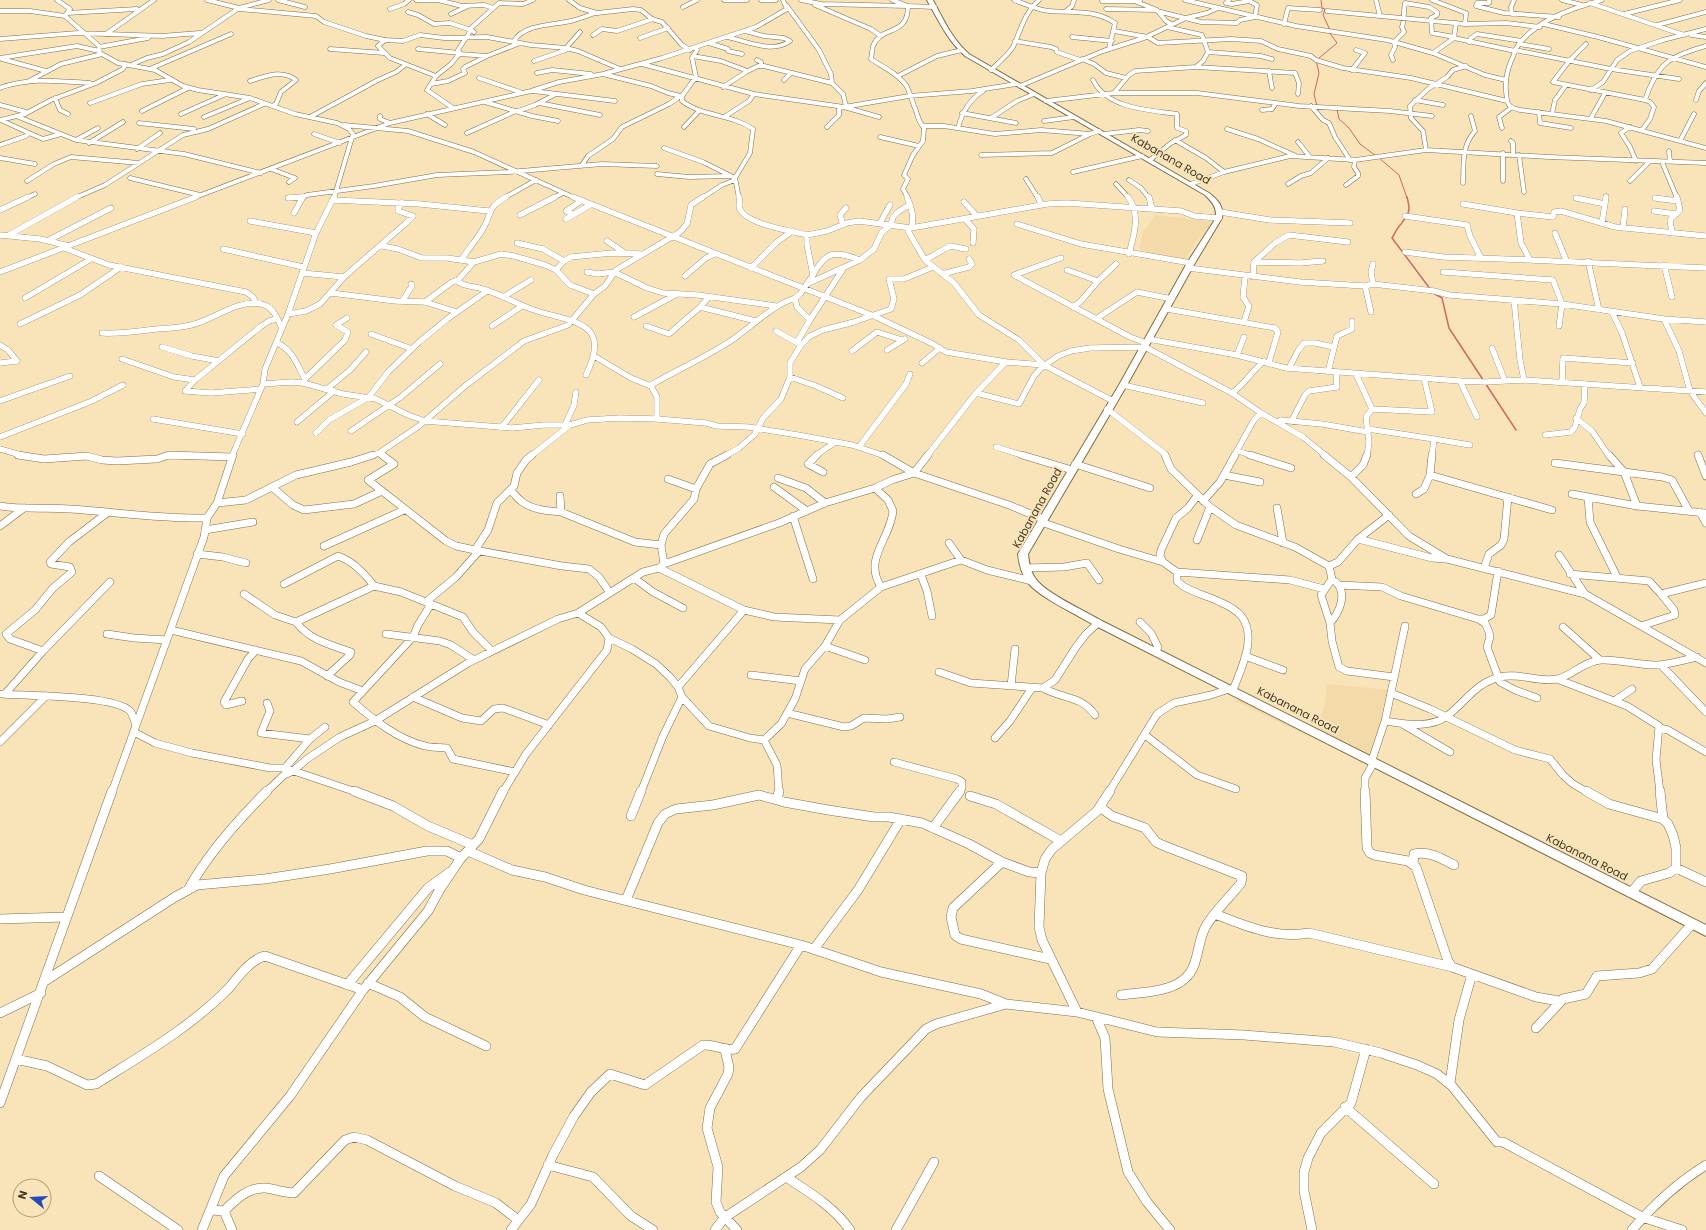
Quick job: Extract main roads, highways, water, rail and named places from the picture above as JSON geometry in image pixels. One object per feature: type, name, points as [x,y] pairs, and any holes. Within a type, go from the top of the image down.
[{"type":"waterway","points":[[1321,0],[1322,8],[1325,9],[1323,15],[1330,30]]},
{"type":"waterway","points":[[1318,59],[1337,43],[1329,32]]},
{"type":"waterway","points":[[1316,60],[1319,73],[1314,94],[1317,106]]},
{"type":"waterway","points":[[1337,109],[1339,119],[1349,128],[1360,144],[1376,156]]},
{"type":"waterway","points":[[1379,158],[1399,175],[1407,198]]},
{"type":"waterway","points":[[1407,197],[1409,206],[1408,212],[1392,238],[1431,290]]},
{"type":"waterway","points":[[1433,293],[1442,298],[1449,328],[1516,430]]}]
